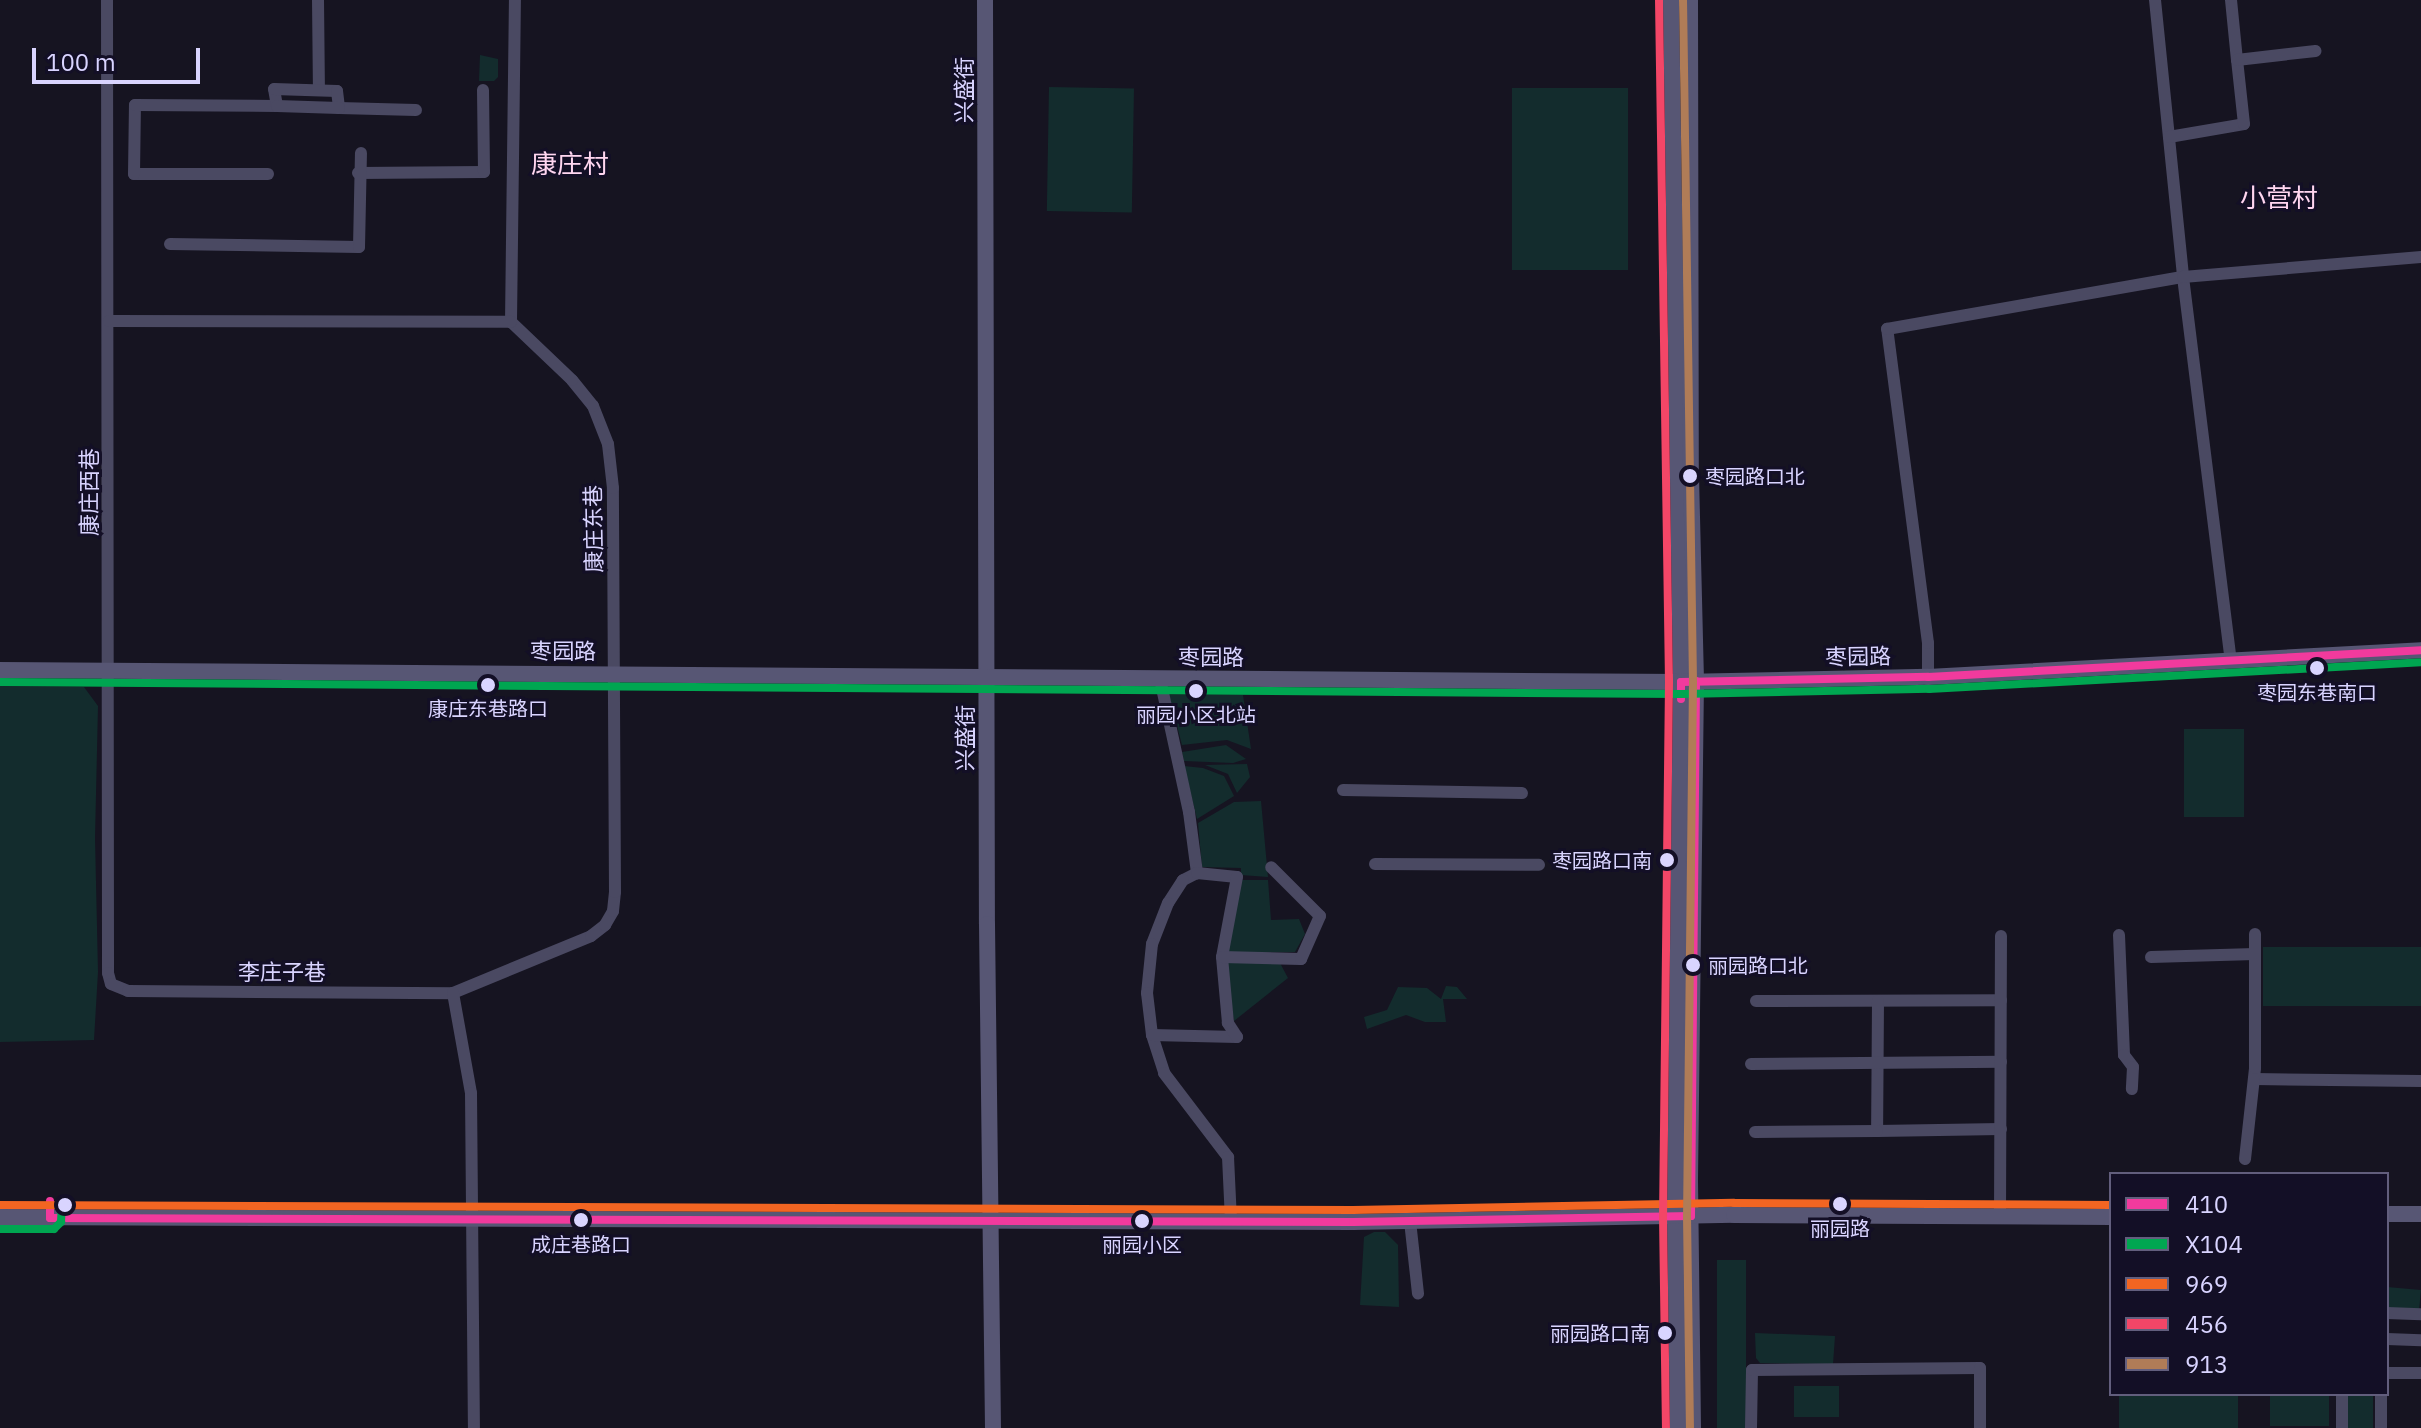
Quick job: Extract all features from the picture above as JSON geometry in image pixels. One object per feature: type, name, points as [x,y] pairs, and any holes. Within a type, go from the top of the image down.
[{"type":"street","name":"康庄西巷","points":[[107,0],[108,973],[111,984]]},
{"type":"street","points":[[318,0],[319,90]]},
{"type":"street","points":[[109,321],[511,322],[515,0]]},
{"type":"street","name":"兴盛街","points":[[985,0],[987,924],[993,1220],[993,1428]]},
{"type":"street","points":[[1671,0],[1688,682]]},
{"type":"street","points":[[1678,1428],[1691,476],[1690,0]]},
{"type":"street","points":[[2155,0],[2183,277],[2231,662]]},
{"type":"street","points":[[2169,137],[2244,124],[2231,0]]},
{"type":"street","points":[[2237,60],[2315,51]]},
{"type":"street","points":[[277,106],[274,89],[319,90],[337,91],[339,108]]},
{"type":"street","points":[[358,173],[484,172],[483,90]]},
{"type":"street","points":[[268,174],[134,174],[135,105],[416,110]]},
{"type":"street","points":[[170,244],[359,247],[358,173],[361,153]]},
{"type":"street","points":[[1928,677],[1928,643],[1887,329],[2183,277],[2421,257]]},
{"type":"street","name":"康庄东巷","points":[[453,993],[591,936],[605,925],[613,911],[615,673],[613,488],[608,444],[593,406],[572,380],[511,322]]},
{"type":"street","name":"枣园路","points":[[0,670],[1688,682],[1928,677],[2421,650]]},
{"type":"street","points":[[1160,679],[1189,812],[1197,873]]},
{"type":"street","points":[[1343,790],[1522,793]]},
{"type":"street","points":[[1375,864],[1539,865]]},
{"type":"street","points":[[1222,957],[1301,959],[1320,916],[1271,867]]},
{"type":"street","points":[[1152,1035],[1237,1037],[1228,1023],[1222,957],[1237,877],[1197,873],[1183,880],[1168,903],[1152,944],[1147,993],[1152,1035],[1164,1073],[1228,1157],[1231,1221]]},
{"type":"street","points":[[2245,1159],[2254,1079],[2255,934]]},
{"type":"street","points":[[2119,935],[2124,1055],[2133,1067],[2132,1089]]},
{"type":"street","points":[[2000,1217],[2001,936]]},
{"type":"street","points":[[2151,957],[2255,954]]},
{"type":"street","name":"李庄子巷","points":[[111,984],[128,991],[453,993]]},
{"type":"street","points":[[453,993],[471,1093],[474,1428]]},
{"type":"street","points":[[1756,1001],[2001,1000]]},
{"type":"street","points":[[1877,1131],[1878,1001]]},
{"type":"street","points":[[1751,1064],[2001,1062]]},
{"type":"street","points":[[2254,1079],[2421,1081]]},
{"type":"street","points":[[1755,1132],[2001,1129]]},
{"type":"street","points":[[2389,1214],[2421,1214]]},
{"type":"street","points":[[1683,1216],[1693,1428]]},
{"type":"street","points":[[0,1217],[1231,1221],[1683,1216],[2109,1217]]},
{"type":"street","points":[[1410,1221],[1418,1294]]},
{"type":"street","points":[[2389,1313],[2421,1314]]},
{"type":"street","points":[[2389,1339],[2421,1340]]},
{"type":"street","points":[[1751,1428],[1752,1370],[1980,1368],[1980,1428]]},
{"type":"street","points":[[2389,1373],[2421,1373]]},
{"type":"street","points":[[2342,1396],[2342,1428]]},
{"type":"street","points":[[2381,1396],[2381,1428]]},
{"type":"green space","points":[[480,55],[498,59],[498,77],[494,81],[479,81]]},
{"type":"green space","points":[[1049,87],[1134,88],[1132,212],[1047,211]]},
{"type":"green space","points":[[1512,88],[1628,88],[1628,270],[1512,270]]},
{"type":"green space","points":[[0,686],[84,687],[98,706],[95,838],[98,972],[94,1040],[0,1042]]},
{"type":"green space","points":[[1169,695],[1243,695],[1251,749],[1227,740],[1182,745]]},
{"type":"green space","points":[[2184,729],[2244,729],[2244,817],[2184,817]]},
{"type":"green space","points":[[1226,745],[1246,759],[1233,763],[1184,761],[1182,752]]},
{"type":"green space","points":[[1247,764],[1250,777],[1237,793],[1228,774],[1205,765]]},
{"type":"green space","points":[[1184,766],[1203,768],[1224,776],[1234,796],[1197,819]]},
{"type":"green space","points":[[1261,801],[1268,877],[1241,875],[1241,868],[1202,867],[1198,823],[1234,802]]},
{"type":"green space","points":[[1240,880],[1268,880],[1271,920],[1299,919],[1305,934],[1295,952],[1226,953]]},
{"type":"green space","points":[[2263,947],[2421,947],[2421,1006],[2263,1006]]},
{"type":"green space","points":[[1225,963],[1280,963],[1288,978],[1234,1021]]},
{"type":"green space","points":[[1446,986],[1457,987],[1467,999],[1443,999],[1446,1022],[1425,1022],[1406,1015],[1367,1029],[1364,1017],[1387,1010],[1398,987],[1427,988],[1441,999]]},
{"type":"green space","points":[[1374,1232],[1385,1232],[1398,1245],[1399,1307],[1360,1305],[1364,1237]]},
{"type":"green space","points":[[1717,1260],[1746,1260],[1746,1428],[1717,1428]]},
{"type":"green space","points":[[2389,1287],[2421,1290],[2419,1317],[2389,1314]]},
{"type":"green space","points":[[1755,1333],[1835,1336],[1833,1364],[1760,1363],[1756,1358]]},
{"type":"green space","points":[[1794,1386],[1839,1386],[1839,1417],[1794,1417]]},
{"type":"green space","points":[[2119,1396],[2238,1396],[2238,1428],[2119,1428]]},
{"type":"green space","points":[[2270,1396],[2329,1396],[2329,1426],[2270,1426]]},
{"type":"green space","points":[[2348,1396],[2373,1396],[2373,1428],[2348,1428]]},
{"type":"transit line","name":"456","points":[[1659,0],[1669,682],[1663,1216],[1666,1428]]},
{"type":"transit line","name":"913","points":[[1683,0],[1693,682],[1687,1216],[1690,1428]]},
{"type":"transit line","name":"410","points":[[1681,699],[1681,682],[1928,677],[2421,650]]},
{"type":"transit line","name":"X104","points":[[0,682],[1681,694],[1929,689],[2421,662]]},
{"type":"transit line","name":"410","points":[[50,1201],[50,1218],[1353,1222],[1691,1216],[1696,681]]},
{"type":"transit line","name":"X104","points":[[0,1229],[54,1229],[61,1222],[62,1201]]},
{"type":"transit line","name":"969","points":[[0,1205],[1353,1210],[1734,1203],[2109,1205]]},
{"type":"place","name":"枣园路口北","points":[[1690,476]]},
{"type":"place","name":"枣园东巷南口","points":[[2317,668]]},
{"type":"place","name":"康庄东巷路口","points":[[488,685]]},
{"type":"place","name":"丽园小区北站","points":[[1196,691]]},
{"type":"place","name":"枣园路口南","points":[[1667,860]]},
{"type":"place","name":"丽园路口北","points":[[1693,965]]},
{"type":"place","name":"丽园路","points":[[1840,1204]]},
{"type":"place","name":"成庄巷路口","points":[[581,1220]]},
{"type":"place","name":"丽园小区","points":[[1142,1221]]},
{"type":"place","name":"丽园路口南","points":[[1665,1333]]},
{"type":"district","name":"康庄村","points":[[570,164]]},
{"type":"district","name":"小营村","points":[[2279,198]]}]
